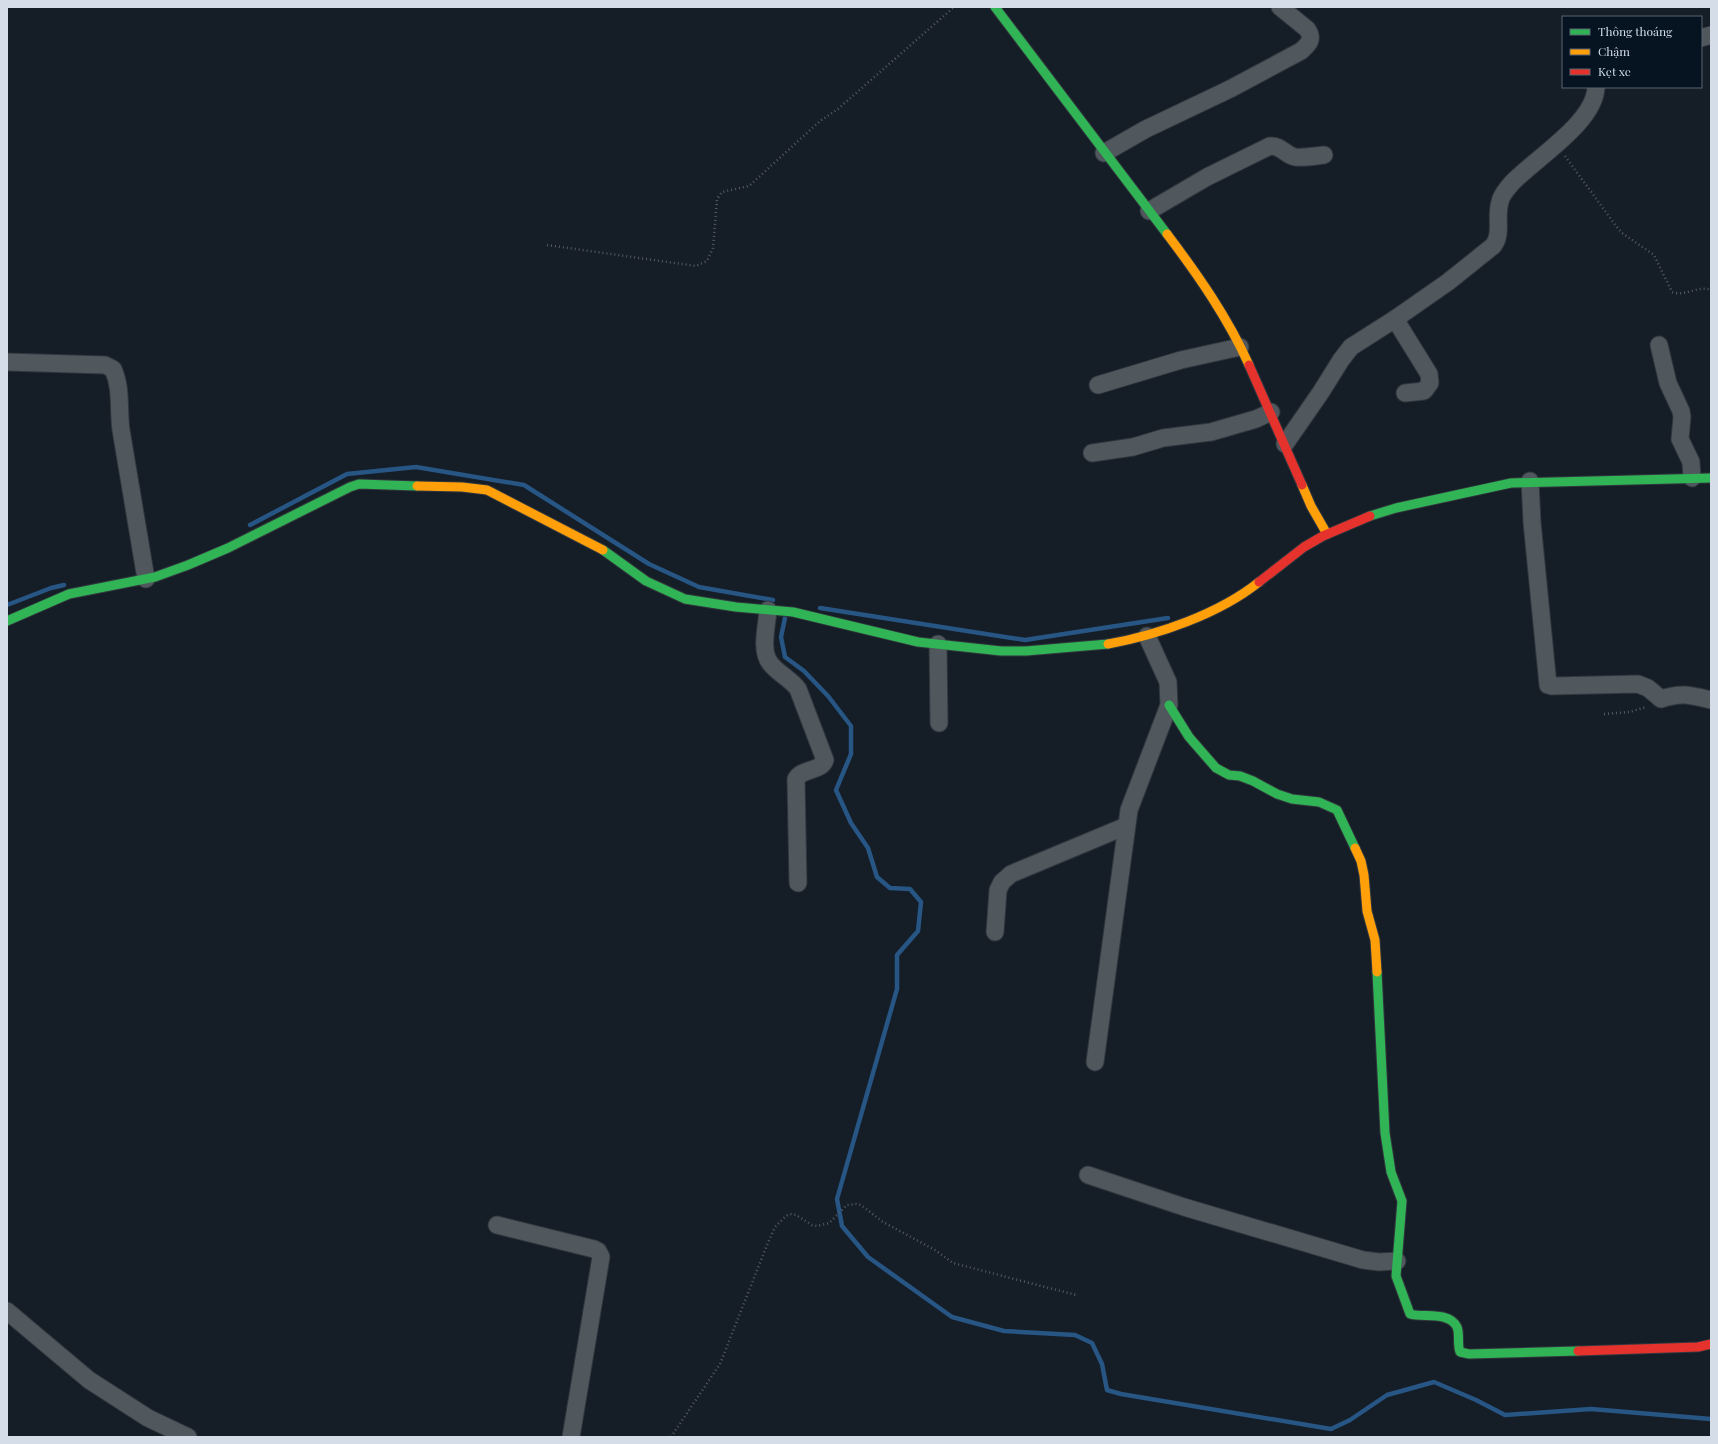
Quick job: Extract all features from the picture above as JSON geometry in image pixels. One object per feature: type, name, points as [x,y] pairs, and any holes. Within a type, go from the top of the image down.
[{"type":"street","points":[[995,7],[1194,270],[1240,347],[1271,412],[1315,515],[1325,531]]},
{"type":"street","points":[[1104,153],[1146,129],[1230,89],[1308,46],[1311,40],[1307,29],[1280,7]]},
{"type":"street","points":[[1285,444],[1351,347],[1395,319],[1448,282],[1493,246],[1499,235],[1498,207],[1502,196],[1511,184],[1556,144],[1584,116],[1594,102],[1596,88]]},
{"type":"street","points":[[1149,212],[1207,177],[1270,146],[1280,148],[1291,156],[1296,157],[1324,155]]},
{"type":"street","points":[[1395,319],[1429,374],[1430,383],[1424,391],[1405,393]]},
{"type":"street","points":[[1659,345],[1668,383],[1681,411],[1682,417],[1680,439],[1691,462],[1692,478]]},
{"type":"street","points":[[1098,385],[1181,360],[1240,347]]},
{"type":"street","points":[[7,362],[105,366],[113,369],[120,391],[119,416],[144,570]]},
{"type":"street","points":[[1092,453],[1133,447],[1163,438],[1211,432],[1256,419],[1271,412]]},
{"type":"street","points":[[7,621],[69,594],[144,570],[188,565],[228,548],[354,485],[462,487],[487,490],[513,503],[602,550],[646,580],[676,596],[702,602],[794,612],[880,634],[938,644],[1001,651],[1089,647],[1147,636],[1220,608],[1252,588],[1325,531],[1396,508],[1500,484],[1711,478]]},
{"type":"street","points":[[1530,482],[1532,522],[1548,685],[1638,684],[1648,688],[1661,699],[1674,694],[1687,694],[1711,700]]},
{"type":"street","points":[[768,610],[765,648],[766,654],[770,664],[795,684],[798,689],[825,760],[824,764],[801,774],[796,779],[798,883]]},
{"type":"street","points":[[1095,1062],[1129,810],[1169,705],[1168,682],[1147,636]]},
{"type":"street","points":[[938,644],[939,723]]},
{"type":"street","points":[[1169,705],[1189,737],[1216,768],[1222,772],[1253,781],[1277,794],[1292,799],[1319,802],[1337,810],[1362,861],[1368,911],[1376,940],[1385,1133],[1391,1172],[1402,1201],[1396,1276],[1410,1314],[1417,1317],[1447,1317],[1454,1321],[1458,1328],[1457,1345],[1460,1352],[1477,1354],[1698,1347],[1711,1344]]},
{"type":"street","points":[[996,932],[998,890],[1002,882],[1011,874],[1126,826]]},
{"type":"street","points":[[1088,1175],[1184,1208],[1363,1260],[1379,1262],[1397,1261]]},
{"type":"street","points":[[497,1225],[594,1249],[598,1251],[602,1257],[571,1437]]},
{"type":"street","points":[[7,1311],[89,1380],[148,1418],[188,1437]]},
{"type":"path","points":[[547,245],[696,266],[707,261],[713,248],[717,199],[722,192],[749,186],[820,120],[838,109],[954,7]]},
{"type":"path","points":[[1556,144],[1622,233],[1654,255],[1672,292],[1677,294],[1704,289],[1711,290]]},
{"type":"path","points":[[1604,714],[1641,710],[1661,699]]},
{"type":"path","points":[[671,1437],[720,1364],[775,1227],[790,1214],[796,1215],[812,1225],[818,1226],[829,1223],[851,1204],[861,1205],[883,1222],[935,1250],[953,1263],[1076,1295]]},
{"type":"waterway","points":[[250,525],[347,474],[416,467],[524,485],[649,564],[699,587],[773,600]]},
{"type":"waterway","points":[[7,605],[51,588],[64,585]]},
{"type":"waterway","points":[[820,608],[1025,640],[1168,618]]},
{"type":"waterway","points":[[785,618],[781,637],[785,657],[804,671],[828,696],[851,726],[851,754],[836,790],[851,823],[868,848],[877,877],[890,888],[910,889],[921,902],[918,931],[897,955],[897,989],[837,1199],[842,1226],[868,1257],[952,1317],[1004,1331],[1075,1335],[1092,1343],[1102,1364],[1107,1390],[1121,1394],[1331,1429],[1350,1420],[1387,1395],[1434,1382],[1476,1400],[1505,1415],[1591,1409],[1711,1419]]},
{"type":"traffic: fast","points":[[995,7],[1167,234]]},
{"type":"traffic: fast","points":[[1370,516],[1396,508],[1511,483],[1711,478]]},
{"type":"traffic: fast","points":[[7,621],[69,594],[155,577],[188,565],[228,548],[350,487],[359,484],[417,486]]},
{"type":"traffic: fast","points":[[603,550],[646,581],[685,599],[736,607],[793,612],[918,642],[1001,651],[1026,651],[1108,644]]},
{"type":"traffic: fast","points":[[1169,705],[1189,737],[1216,768],[1229,775],[1240,776],[1253,781],[1277,794],[1292,799],[1319,802],[1337,810],[1355,848]]},
{"type":"traffic: fast","points":[[1377,972],[1385,1133],[1391,1172],[1402,1201],[1396,1276],[1410,1314],[1442,1317],[1453,1322],[1458,1330],[1460,1352],[1469,1354],[1578,1351]]},
{"type":"traffic: slow","points":[[1167,234],[1212,297],[1232,330],[1249,365]]},
{"type":"traffic: slow","points":[[1302,485],[1311,506],[1327,534]]},
{"type":"traffic: slow","points":[[417,486],[462,487],[487,490],[603,550]]},
{"type":"traffic: slow","points":[[1108,644],[1147,635],[1187,622],[1226,604],[1259,582]]},
{"type":"traffic: slow","points":[[1355,848],[1361,861],[1364,875],[1367,911],[1375,940],[1377,972]]},
{"type":"traffic: jam","points":[[1249,365],[1302,485]]},
{"type":"traffic: jam","points":[[1259,582],[1304,547],[1323,536],[1370,516]]},
{"type":"traffic: jam","points":[[1578,1351],[1698,1347],[1711,1344]]}]
